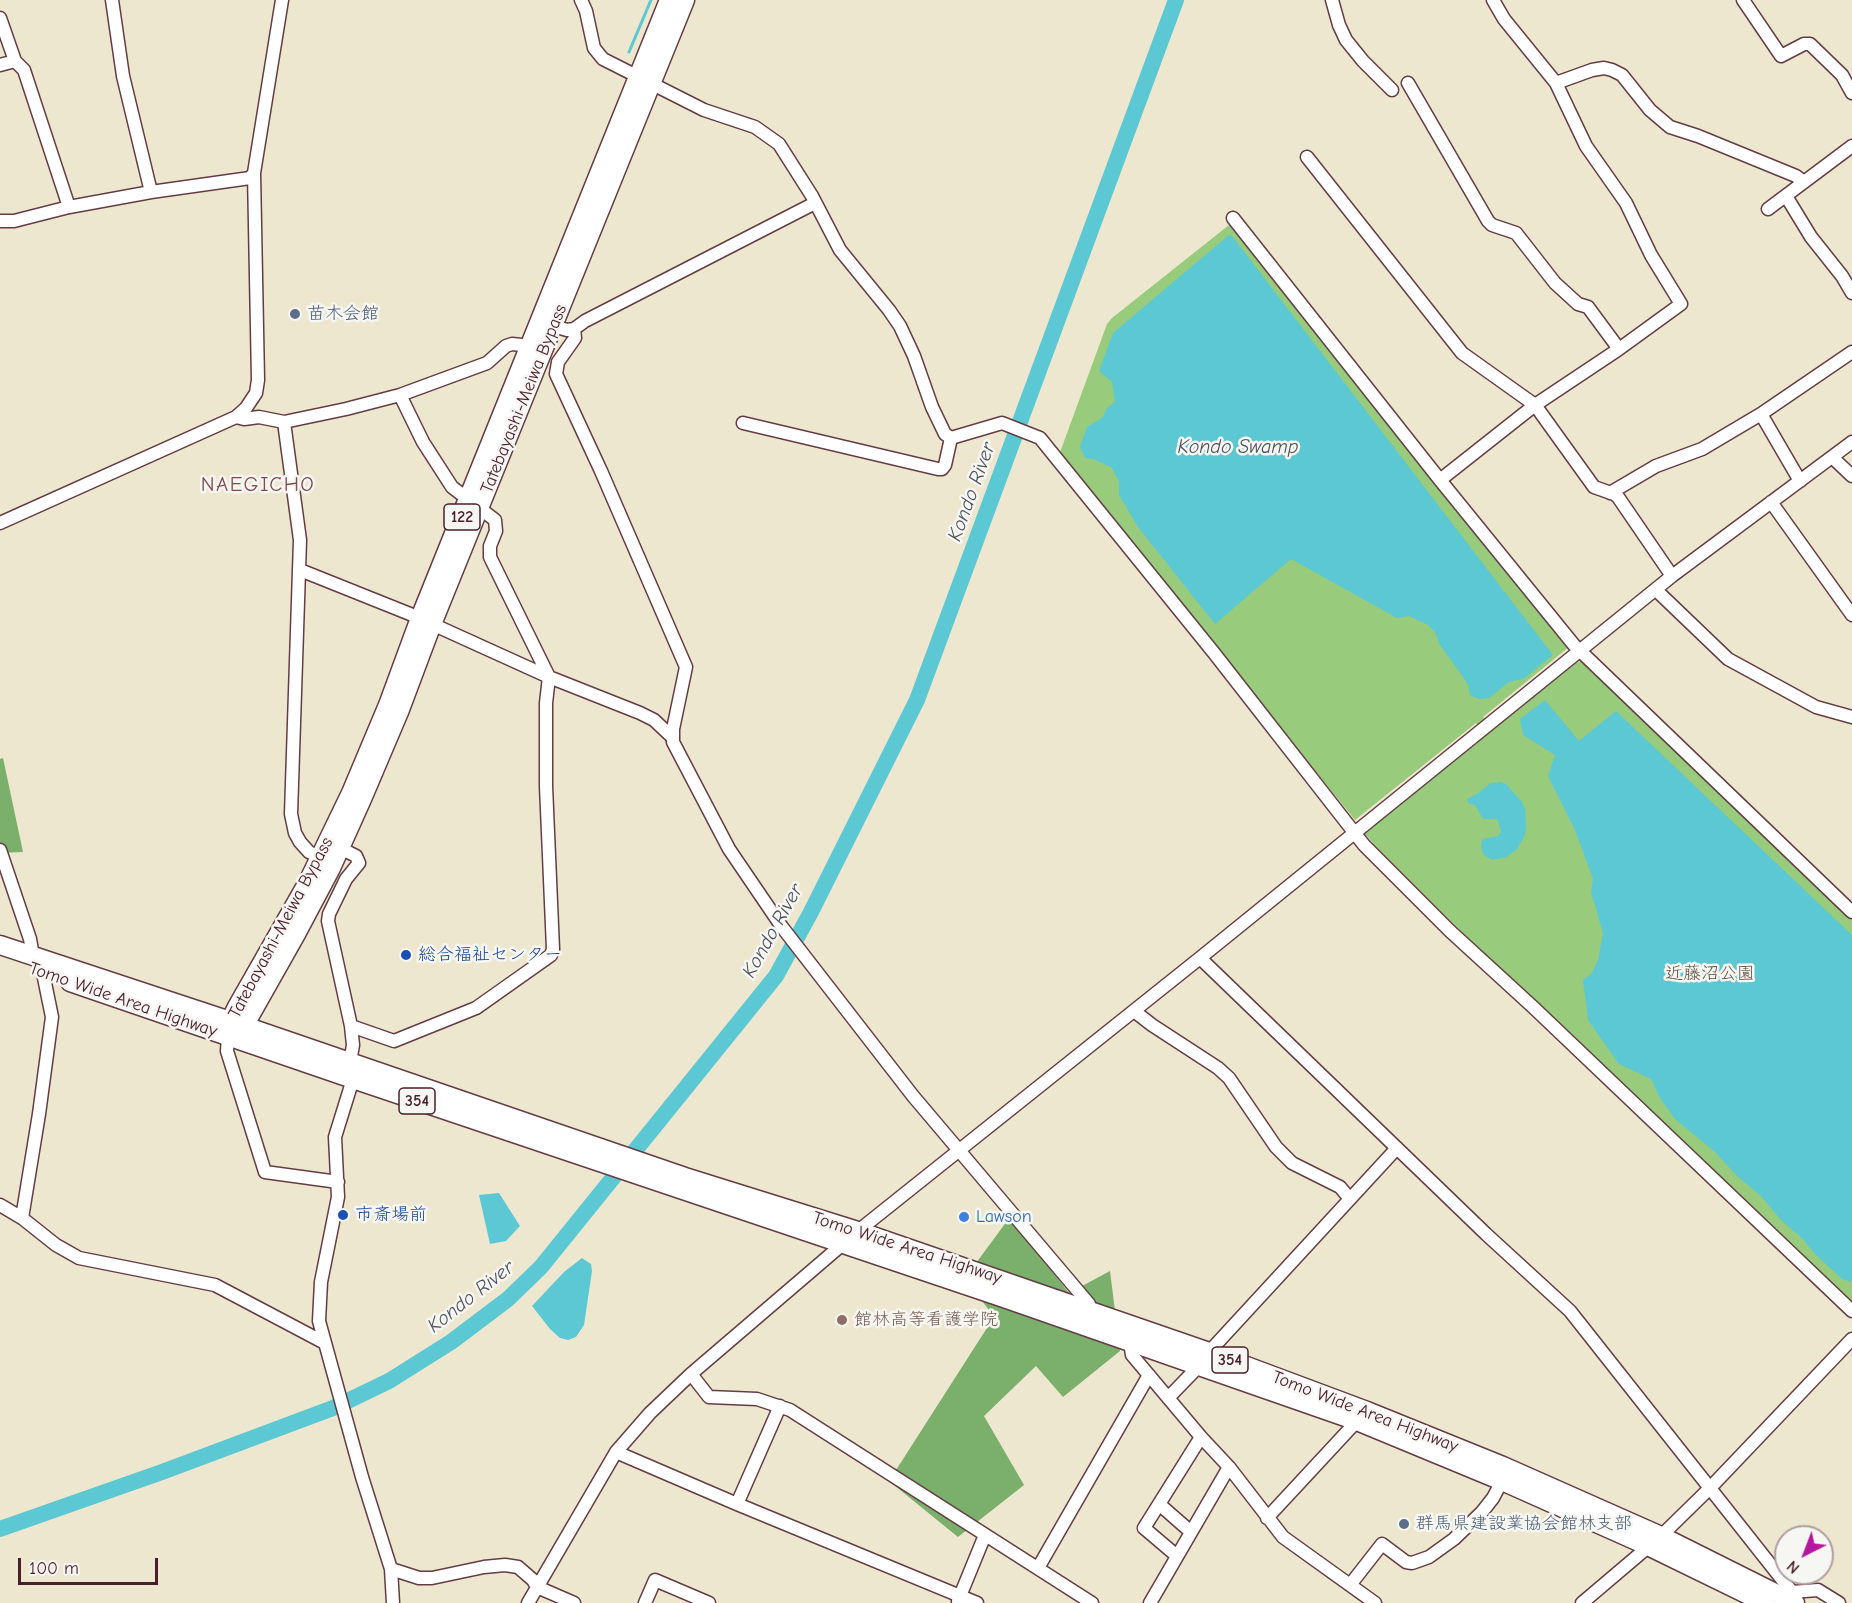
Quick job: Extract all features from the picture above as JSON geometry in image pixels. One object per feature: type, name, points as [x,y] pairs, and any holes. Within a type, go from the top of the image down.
[{"type":"highway","name":"Tatebayashi-Meiwa Bypass","points":[[234,1028],[321,858],[553,326],[645,80],[669,0]]},
{"type":"highway","name":"Tatebayashi-Meiwa Bypass","points":[[475,504],[531,346],[645,80],[685,0]]},
{"type":"highway","name":"Tatebayashi-Meiwa Bypass","points":[[234,1028],[296,934],[340,848],[399,712],[426,621]]},
{"type":"highway","name":"Tomo Wide Area Highway","points":[[0,945],[351,1071],[642,1169],[843,1244],[1130,1342],[1204,1359],[1367,1411],[1503,1466],[1654,1541],[1764,1603]]},
{"type":"highway","name":"Tomo Wide Area Highway","points":[[0,958],[43,973],[234,1028]]},
{"type":"highway","name":"Tomo Wide Area Highway","points":[[642,1169],[858,1231],[1090,1312],[1654,1541],[1795,1603]]},
{"type":"street","points":[[112,0],[123,76],[151,192]]},
{"type":"street","points":[[259,417],[256,393],[258,380],[254,173],[282,0]]},
{"type":"street","points":[[581,0],[598,55],[704,110],[755,128],[779,144],[815,202],[848,263],[889,309],[900,326],[914,356],[932,407],[945,434],[951,438]]},
{"type":"street","points":[[1332,0],[1346,40],[1392,90]]},
{"type":"street","points":[[1440,480],[1535,405],[1681,304],[1651,255],[1626,203],[1586,146],[1556,83],[1511,28],[1493,0]]},
{"type":"street","points":[[1743,0],[1781,56],[1804,44],[1810,44],[1842,75],[1852,93]]},
{"type":"street","points":[[0,18],[15,61],[24,70],[69,207]]},
{"type":"street","points":[[0,65],[15,61]]},
{"type":"street","points":[[1556,83],[1592,70],[1604,68],[1612,70],[1622,75],[1650,110],[1670,127],[1796,176],[1804,182]]},
{"type":"street","points":[[1408,83],[1488,221],[1492,225],[1516,233],[1555,283],[1578,304],[1587,307],[1619,349]]},
{"type":"street","points":[[1768,209],[1852,146]]},
{"type":"street","points":[[1307,157],[1462,353],[1535,405],[1594,487],[1618,497],[1672,576]]},
{"type":"street","points":[[0,221],[14,221],[69,207],[151,192],[250,178],[254,173]]},
{"type":"street","points":[[1786,196],[1811,237],[1842,276],[1852,293]]},
{"type":"street","points":[[553,326],[567,330],[573,329],[815,202]]},
{"type":"street","points":[[1233,218],[1440,480],[1580,651],[1852,912]]},
{"type":"street","points":[[573,329],[575,338],[558,362],[556,374],[686,667],[672,737],[673,742],[729,849],[784,929],[906,1087],[1089,1304],[1090,1312]]},
{"type":"street","points":[[236,417],[259,417],[284,422],[400,395],[487,363],[506,346],[517,343],[531,346]]},
{"type":"street","points":[[1610,493],[1656,466],[1702,449],[1761,414],[1852,352]]},
{"type":"street","points":[[0,523],[236,417],[246,408],[256,393]]},
{"type":"street","points":[[351,1026],[394,1041],[476,1008],[553,953],[546,786],[546,703],[549,677],[492,563],[489,552],[497,525],[492,516],[452,487],[423,442],[400,395]]},
{"type":"street","points":[[1761,414],[1800,481]]},
{"type":"street","points":[[284,422],[300,540],[291,814],[295,833],[300,842],[309,852],[321,858]]},
{"type":"street","points":[[743,423],[938,469],[942,469],[945,465],[951,438]]},
{"type":"street","points":[[951,438],[998,423],[1036,436],[1053,453],[1214,653],[1364,845],[1450,931],[1559,1031],[1852,1311]]},
{"type":"street","points":[[528,1603],[616,1452],[650,1413],[691,1374],[858,1231],[1356,833],[1672,576],[1852,442]]},
{"type":"street","points":[[1832,457],[1852,476]]},
{"type":"street","points":[[1771,502],[1852,614]]},
{"type":"street","points":[[300,570],[426,621],[549,677],[640,713],[654,720],[672,737]]},
{"type":"street","points":[[1656,590],[1728,659],[1816,707],[1852,717]]},
{"type":"street","points":[[340,848],[353,854],[359,860],[357,867],[346,879],[329,914],[328,921],[353,1045],[351,1071],[335,1137],[337,1203],[318,1304],[319,1322],[336,1388],[391,1569],[393,1603]]},
{"type":"street","points":[[1,857],[30,939],[33,956]]},
{"type":"street","points":[[1200,958],[1570,1311],[1792,1592],[1818,1590],[1839,1603]]},
{"type":"street","points":[[22,1218],[52,1017],[52,1008],[43,973]]},
{"type":"street","points":[[1134,1011],[1218,1068],[1229,1078],[1276,1147],[1292,1163],[1340,1187],[1350,1199]]},
{"type":"street","points":[[234,1028],[226,1051],[265,1172],[338,1182]]},
{"type":"street","points":[[1168,1398],[1397,1148]]},
{"type":"street","points":[[0,1205],[22,1218],[56,1245],[79,1258],[215,1285],[323,1342]]},
{"type":"street","points":[[1582,1603],[1654,1541],[1710,1488],[1852,1339]]},
{"type":"street","points":[[1130,1342],[1132,1355],[1229,1467],[1283,1537],[1375,1603]]},
{"type":"street","points":[[691,1374],[709,1397],[757,1399],[790,1410],[1092,1603]]},
{"type":"street","points":[[1038,1568],[1149,1375]]},
{"type":"street","points":[[737,1504],[780,1406]]},
{"type":"street","points":[[1268,1518],[1357,1421]]},
{"type":"street","points":[[1178,1556],[1144,1528],[1201,1437]]},
{"type":"street","points":[[616,1452],[959,1599],[977,1603]]},
{"type":"street","points":[[1150,1603],[1229,1467]]},
{"type":"street","points":[[1350,1585],[1382,1544],[1406,1562],[1412,1563],[1429,1557],[1454,1539],[1482,1512],[1502,1481]]},
{"type":"street","points":[[1159,1504],[1191,1532]]},
{"type":"street","points":[[959,1599],[985,1535]]},
{"type":"street","points":[[391,1569],[419,1578],[432,1578],[484,1567],[505,1565],[518,1567],[527,1573],[537,1587],[574,1603]]},
{"type":"street","points":[[645,1603],[655,1580],[709,1603]]},
{"type":"green space","name":"近藤沼公園","points":[[1229,225],[1234,226],[1569,647],[1483,717],[1491,728],[1583,660],[1852,915],[1852,1304],[1395,868],[1364,833],[1484,733],[1476,723],[1355,820],[1059,455],[1107,324]]},
{"type":"green space","points":[[3,758],[23,852],[0,853],[0,759]]},
{"type":"green space","points":[[1010,1217],[1069,1293],[1110,1271],[1120,1351],[1063,1397],[1036,1366],[984,1416],[1024,1485],[958,1537],[889,1481],[994,1317],[965,1278]]},
{"type":"water","name":"Kondo Swamp","points":[[1229,235],[1553,655],[1523,679],[1509,682],[1489,698],[1479,699],[1470,695],[1468,685],[1440,645],[1435,632],[1428,625],[1409,616],[1397,618],[1291,559],[1215,624],[1138,527],[1119,495],[1119,482],[1112,468],[1096,460],[1085,458],[1080,447],[1087,427],[1102,418],[1107,408],[1115,402],[1112,382],[1099,371],[1113,333]]},
{"type":"water","points":[[1545,700],[1579,741],[1616,711],[1852,935],[1852,1282],[1842,1279],[1781,1220],[1760,1195],[1738,1177],[1714,1151],[1675,1119],[1660,1098],[1651,1079],[1619,1064],[1588,1020],[1583,980],[1592,973],[1598,960],[1603,933],[1591,892],[1593,879],[1575,830],[1548,776],[1555,755],[1523,735],[1520,719]]},
{"type":"water","points":[[1491,783],[1506,784],[1522,802],[1525,809],[1526,827],[1525,835],[1517,849],[1507,857],[1492,860],[1484,855],[1481,848],[1482,841],[1498,836],[1501,832],[1498,821],[1483,819],[1475,805],[1468,803],[1467,799]]},
{"type":"water","points":[[499,1193],[520,1226],[506,1241],[490,1244],[479,1195]]},
{"type":"water","points":[[582,1258],[591,1264],[592,1271],[584,1325],[576,1337],[568,1340],[560,1338],[550,1329],[532,1306],[564,1272]]},
{"type":"waterway","points":[[629,52],[651,0]]},
{"type":"waterway","name":"Kondo River","points":[[0,1529],[333,1408],[389,1381],[451,1342],[508,1299],[541,1267],[776,976],[811,912],[917,700],[1176,0]]},
{"type":"place","name":"苗木会館","points":[[295,314]]},
{"type":"place","name":"総合福祉センター","points":[[406,955]]},
{"type":"place","name":"市斎場前","points":[[343,1215]]},
{"type":"place","name":"Lawson","points":[[964,1217]]},
{"type":"place","name":"館林高等看護学院","points":[[842,1320]]},
{"type":"place","name":"群馬県建設業協会館林支部","points":[[1404,1524]]},
{"type":"district","name":"NAEGICHO","points":[[258,485]]}]
